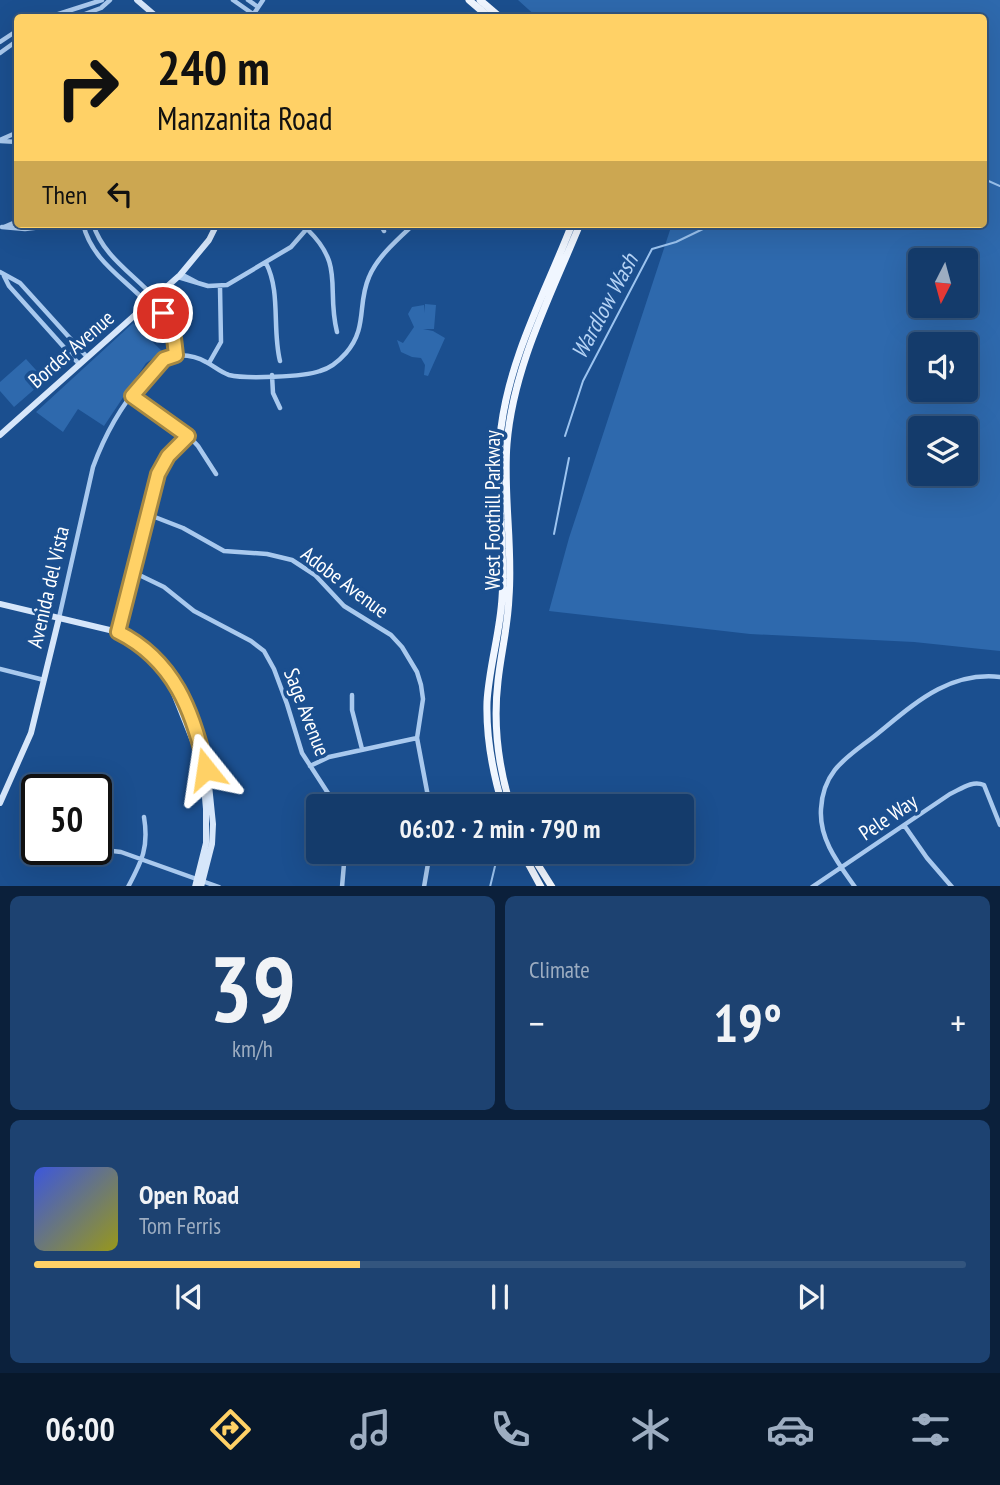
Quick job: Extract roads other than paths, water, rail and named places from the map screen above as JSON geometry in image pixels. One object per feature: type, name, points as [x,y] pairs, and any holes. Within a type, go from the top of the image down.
[{"type":"main road","points":[[469,0],[485,14]]},
{"type":"main road","points":[[481,0],[497,14]]},
{"type":"main road","name":"West Foothill Parkway","points":[[500,794],[494,772],[487,704],[499,633],[503,582],[498,474],[506,402],[521,350],[570,228]]},
{"type":"main road","name":"West Foothill Parkway","points":[[508,794],[498,742],[498,683],[511,576],[506,468],[509,426],[521,371],[578,228]]},
{"type":"main road","points":[[529,864],[540,886]]},
{"type":"main road","points":[[538,864],[551,886]]},
{"type":"street","points":[[58,14],[102,0]]},
{"type":"street","points":[[85,14],[101,8],[110,0]]},
{"type":"street","points":[[137,0],[153,14]]},
{"type":"street","points":[[233,0],[250,14]]},
{"type":"street","points":[[248,0],[258,7]]},
{"type":"street","points":[[253,14],[263,0]]},
{"type":"street","points":[[1,228],[33,228]]},
{"type":"street","points":[[85,228],[94,252],[103,263],[148,304]]},
{"type":"street","points":[[95,228],[103,247],[155,298]]},
{"type":"street","name":"Border Avenue","points":[[0,435],[179,276],[204,247],[215,228]]},
{"type":"street","points":[[163,313],[174,338],[176,355],[197,357],[220,372],[232,376],[294,376],[320,371],[335,364],[359,333],[369,276],[391,246],[410,228]]},
{"type":"street","points":[[179,276],[198,284],[220,287],[235,281],[291,247],[308,230],[321,243],[330,259],[333,273],[333,313],[337,332]]},
{"type":"street","points":[[266,262],[274,282],[276,343],[280,361]]},
{"type":"street","points":[[2,274],[20,283],[87,357]]},
{"type":"street","points":[[2,274],[9,286],[79,364]]},
{"type":"street","points":[[209,363],[221,342],[220,287]]},
{"type":"street","name":"Avenida del Vista","points":[[0,803],[31,733],[93,467],[107,434],[152,364],[158,359],[176,355]]},
{"type":"street","points":[[272,375],[272,393],[280,408]]},
{"type":"street","points":[[132,396],[188,436],[198,446],[216,474]]},
{"type":"street","points":[[118,632],[158,474],[168,456],[188,436]]},
{"type":"street","name":"Adobe Avenue","points":[[147,514],[183,528],[224,551],[267,554],[292,560],[315,575],[344,606],[391,635],[410,659],[421,685],[417,738],[428,794]]},
{"type":"street","name":"Sage Avenue","points":[[133,572],[164,587],[194,611],[251,641],[264,651],[287,704],[302,754],[328,794]]},
{"type":"street","points":[[0,604],[118,632],[150,653],[167,674],[195,746],[204,786],[206,843],[199,883],[144,859],[112,851]]},
{"type":"street","points":[[0,669],[44,680]]},
{"type":"street","points":[[854,886],[831,852],[822,828],[823,795],[834,770],[855,750],[931,692],[972,677],[1000,677]]},
{"type":"street","points":[[352,695],[352,710],[362,749]]},
{"type":"street","points":[[310,766],[329,757],[417,738]]},
{"type":"street","name":"Pele Way","points":[[815,886],[950,794],[968,785],[984,785],[1000,825]]},
{"type":"street","points":[[129,886],[144,859],[144,817]]},
{"type":"street","points":[[904,825],[927,858],[952,886]]},
{"type":"street","points":[[342,886],[344,864]]},
{"type":"street","points":[[424,886],[428,864]]},
{"type":"waterway","name":"Wardlow Wash","points":[[987,180],[1000,186]]},
{"type":"waterway","name":"Wardlow Wash","points":[[565,436],[583,381],[652,249],[676,242],[705,228]]},
{"type":"waterway","name":"Wardlow Wash","points":[[554,534],[569,458]]},
{"type":"waterway","name":"Wardlow Wash","points":[[490,886],[496,864]]}]
